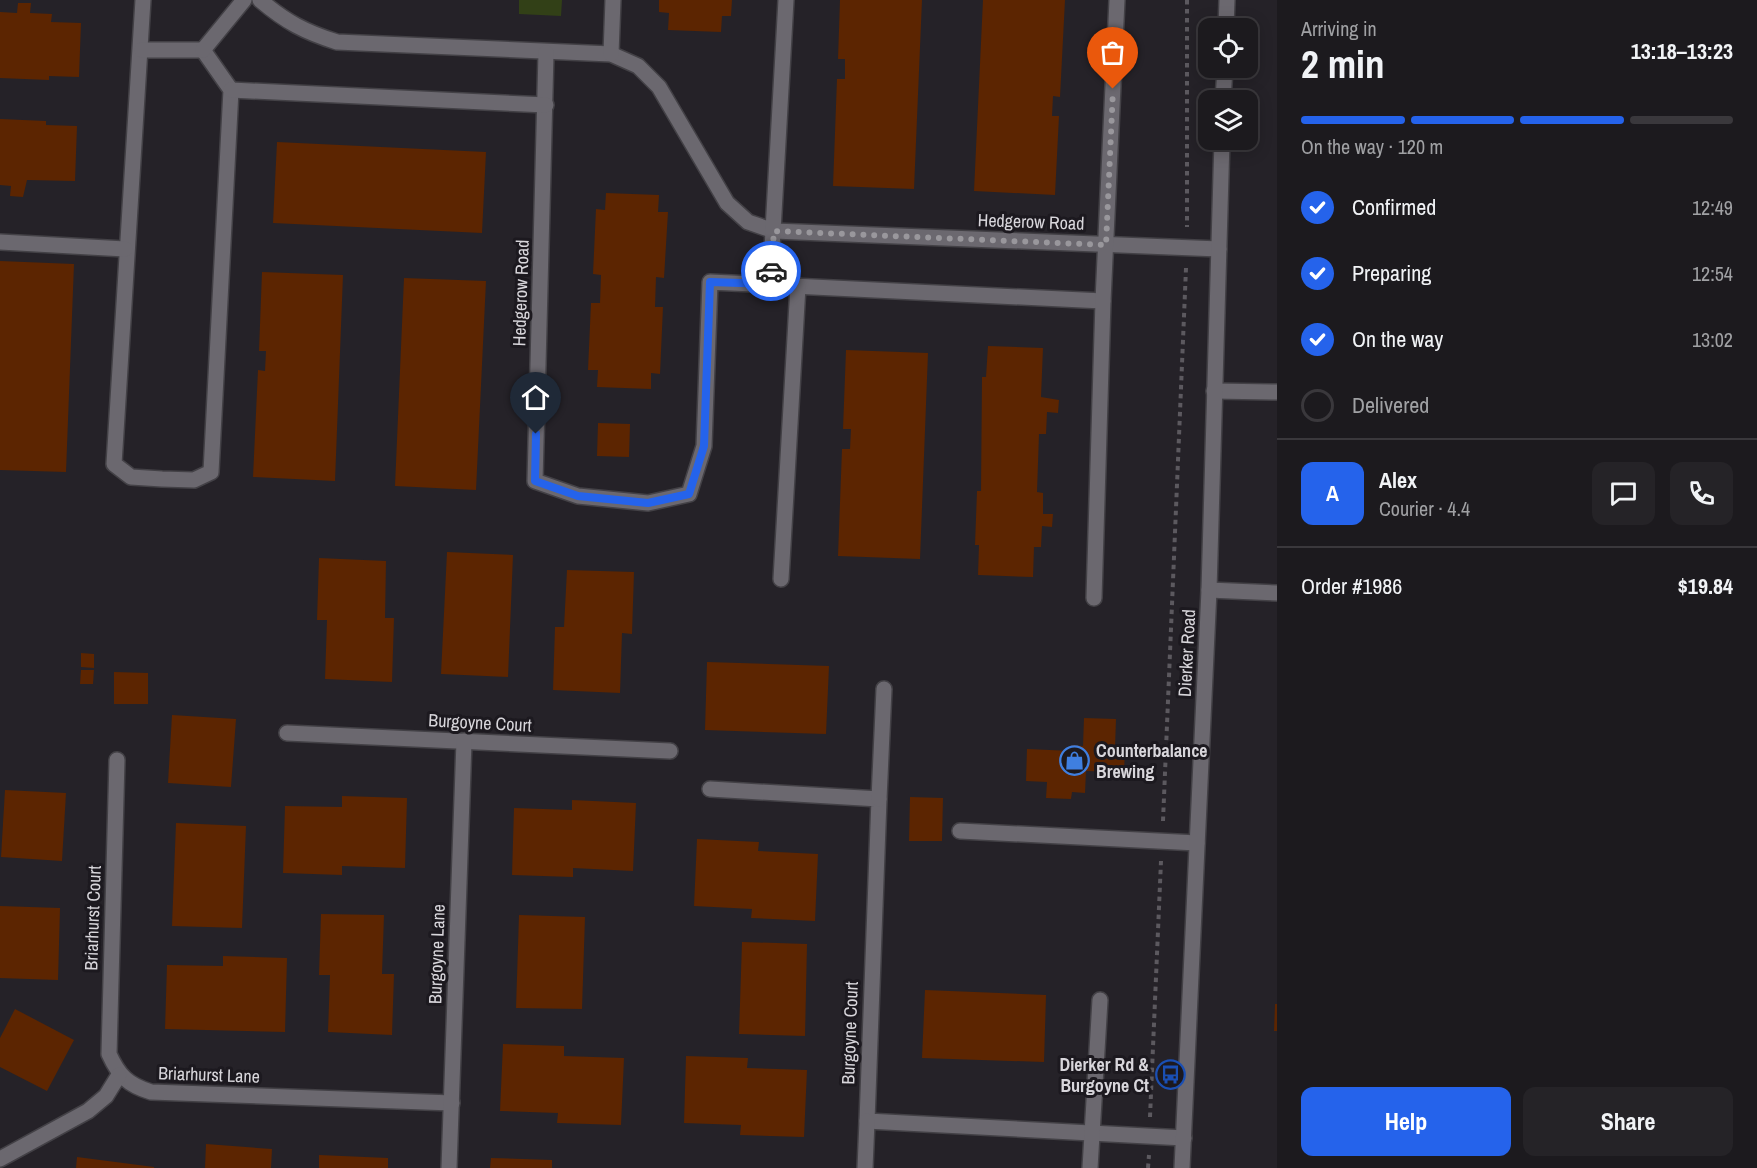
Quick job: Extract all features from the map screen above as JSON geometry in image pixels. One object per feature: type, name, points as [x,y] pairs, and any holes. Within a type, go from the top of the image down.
[{"type":"street","points":[[143,0],[142,50],[125,249],[114,464],[132,477],[194,480],[211,472],[231,90],[203,50]]},
{"type":"street","points":[[203,50],[244,0]]},
{"type":"street","name":"Hedgerow Road","points":[[260,0],[285,21],[309,33],[337,42],[546,53],[611,54],[638,66],[659,87],[727,203],[748,222],[774,231],[1219,249]]},
{"type":"street","points":[[611,54],[613,0]]},
{"type":"street","points":[[770,284],[786,0]]},
{"type":"street","name":"Hedgerow Road","points":[[1094,598],[1103,301],[1117,0]]},
{"type":"street","points":[[1226,18],[1227,0]]},
{"type":"street","points":[[142,50],[203,50]]},
{"type":"street","name":"Hedgerow Road","points":[[546,53],[535,481],[578,496],[648,503],[689,494],[704,446],[710,282],[1103,301]]},
{"type":"street","points":[[231,90],[546,105]]},
{"type":"street","name":"Dierker Road","points":[[1182,1168],[1209,590],[1222,150]]},
{"type":"street","points":[[0,242],[125,249]]},
{"type":"street","points":[[781,579],[798,286]]},
{"type":"street","points":[[1214,391],[1277,392]]},
{"type":"street","points":[[1209,590],[1277,593]]},
{"type":"street","name":"Burgoyne Court","points":[[865,1168],[884,689]]},
{"type":"street","name":"Burgoyne Court","points":[[287,733],[670,751]]},
{"type":"street","name":"Burgoyne Lane","points":[[449,1168],[464,741]]},
{"type":"street","name":"Briarhurst Court","points":[[117,760],[109,1054],[119,1075]]},
{"type":"street","points":[[710,789],[879,799]]},
{"type":"street","points":[[960,831],[1197,843]]},
{"type":"street","points":[[1090,1168],[1100,1000]]},
{"type":"street","points":[[0,1159],[88,1111],[106,1096],[119,1075]]},
{"type":"street","name":"Briarhurst Lane","points":[[119,1075],[133,1087],[151,1092],[452,1103]]},
{"type":"street","points":[[867,1121],[1184,1138]]},
{"type":"path","points":[[1148,1168],[1187,248],[1187,0]]},
{"type":"green space","points":[[519,0],[562,0],[561,16],[519,14]]},
{"type":"building","points":[[659,0],[732,0],[731,16],[722,16],[721,32],[668,30],[669,13],[659,12]]},
{"type":"building","points":[[840,0],[922,0],[914,189],[833,186],[837,79],[845,79],[845,59],[838,59]]},
{"type":"building","points":[[983,0],[1065,0],[1060,97],[1053,96],[1052,116],[1059,116],[1055,195],[974,191]]},
{"type":"building","points":[[18,3],[31,3],[30,13],[52,14],[51,22],[81,23],[79,77],[49,76],[49,80],[0,78],[0,12],[17,13]]},
{"type":"building","points":[[0,119],[46,121],[46,125],[77,126],[75,181],[27,180],[23,197],[10,196],[11,186],[0,185]]},
{"type":"building","points":[[277,142],[486,152],[482,233],[273,223]]},
{"type":"building","points":[[606,193],[659,195],[658,212],[668,212],[664,278],[656,277],[655,307],[663,307],[660,374],[651,373],[651,389],[597,387],[598,370],[588,370],[591,303],[600,303],[601,275],[593,274],[596,209],[605,210]]},
{"type":"building","points":[[0,261],[74,264],[66,472],[0,470]]},
{"type":"building","points":[[262,272],[343,275],[335,481],[253,477],[258,370],[265,371],[266,351],[259,351]]},
{"type":"building","points":[[404,278],[486,281],[476,490],[395,486]]},
{"type":"building","points":[[988,346],[1043,348],[1041,397],[1059,400],[1058,413],[1047,412],[1046,434],[1039,434],[1037,492],[1043,493],[1043,514],[1053,514],[1052,527],[1042,526],[1041,547],[1034,547],[1033,577],[978,575],[979,545],[975,545],[977,491],[981,491],[982,377],[986,377]]},
{"type":"building","points":[[846,350],[928,353],[920,559],[838,556],[842,449],[850,449],[851,429],[843,429]]},
{"type":"building","points":[[598,423],[630,424],[629,457],[597,456]]},
{"type":"building","points":[[447,552],[513,555],[508,677],[441,674]]},
{"type":"building","points":[[319,558],[386,561],[385,618],[394,618],[392,682],[325,679],[327,620],[317,620]]},
{"type":"building","points":[[567,570],[634,572],[632,634],[622,633],[620,693],[553,690],[555,627],[564,627]]},
{"type":"building","points":[[81,653],[94,654],[94,668],[81,667]]},
{"type":"building","points":[[707,662],[829,666],[826,734],[705,730]]},
{"type":"building","points":[[81,670],[94,670],[93,684],[80,684]]},
{"type":"building","points":[[114,672],[148,673],[148,704],[114,704]]},
{"type":"building","points":[[172,715],[236,719],[231,787],[168,783]]},
{"type":"building","name":"Counterbalance Brewing","points":[[1084,718],[1116,719],[1115,748],[1125,749],[1124,772],[1086,771],[1085,793],[1072,792],[1071,799],[1046,798],[1047,782],[1026,781],[1027,749],[1072,751],[1072,745],[1083,746]]},
{"type":"building","points":[[5,790],[66,793],[62,861],[1,857]]},
{"type":"building","points":[[342,796],[407,798],[405,868],[342,866],[342,875],[283,873],[285,806],[342,807]]},
{"type":"building","points":[[910,797],[943,798],[942,841],[909,841]]},
{"type":"building","points":[[572,800],[636,803],[633,871],[573,868],[573,877],[512,875],[514,808],[572,810]]},
{"type":"building","points":[[176,823],[246,826],[242,928],[172,926]]},
{"type":"building","points":[[697,839],[759,842],[758,851],[818,854],[815,921],[751,918],[752,909],[694,906]]},
{"type":"building","points":[[0,906],[60,908],[58,980],[0,978]]},
{"type":"building","points":[[321,914],[384,915],[382,974],[394,974],[392,1035],[328,1032],[330,975],[319,975]]},
{"type":"building","points":[[519,915],[585,917],[582,1009],[516,1008]]},
{"type":"building","points":[[742,942],[807,944],[805,1036],[739,1034]]},
{"type":"building","points":[[223,956],[287,958],[285,1032],[165,1029],[167,965],[223,966]]},
{"type":"building","points":[[925,990],[1046,995],[1044,1062],[922,1058]]},
{"type":"building","points":[[1275,1004],[1277,1004],[1277,1031],[1274,1031]]},
{"type":"building","points":[[15,1009],[74,1040],[47,1091],[0,1067],[0,1038]]},
{"type":"building","points":[[503,1044],[564,1046],[564,1056],[624,1058],[621,1125],[557,1123],[558,1113],[500,1111]]},
{"type":"building","points":[[686,1056],[748,1058],[747,1068],[807,1070],[804,1137],[740,1135],[741,1125],[684,1123]]},
{"type":"building","points":[[206,1144],[272,1149],[271,1168],[205,1168]]},
{"type":"building","points":[[319,1155],[388,1158],[388,1168],[319,1168]]},
{"type":"building","points":[[77,1157],[154,1167],[154,1168],[76,1168]]},
{"type":"building","points":[[491,1158],[552,1160],[552,1168],[490,1168]]},
{"type":"way so far","points":[[771,271],[774,231],[1106,245],[1113,89]]},
{"type":"place","name":"Counterbalance Brewing","points":[[1075,761]]},
{"type":"place","name":"Dierker Rd & Burgoyne Ct","points":[[1170,1075]]},
{"type":"route","points":[[536,434],[535,481],[578,496],[648,503],[689,494],[704,446],[710,282],[770,284],[771,271]]}]
